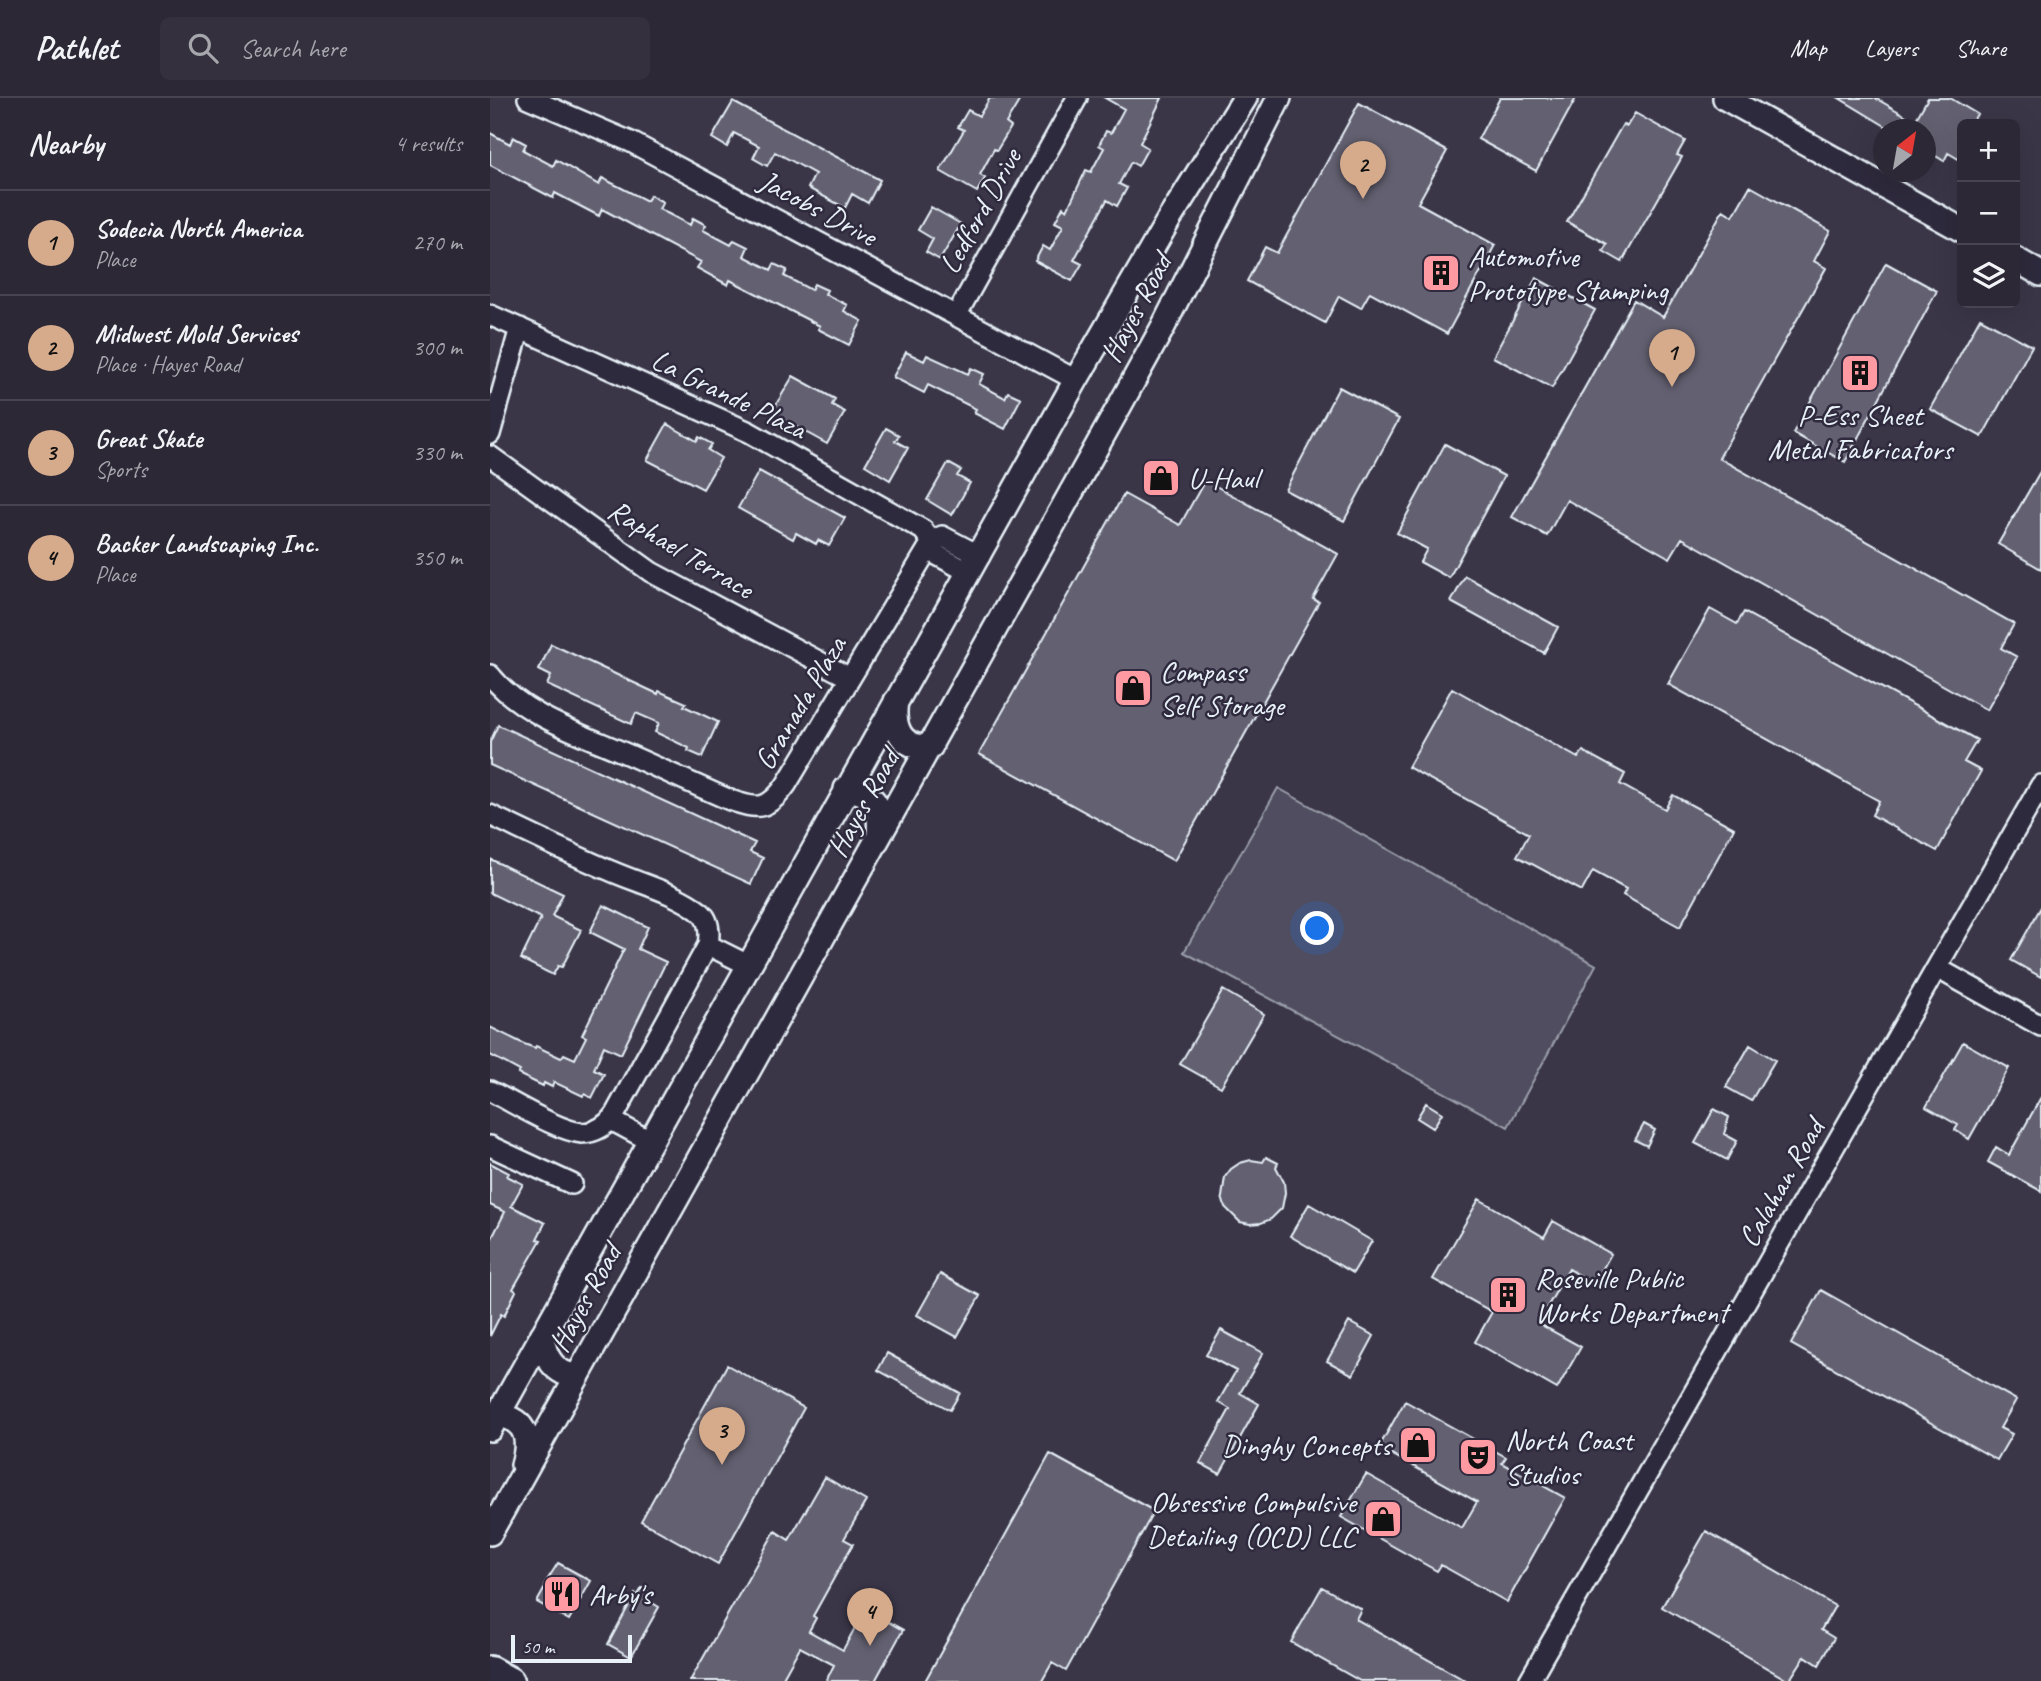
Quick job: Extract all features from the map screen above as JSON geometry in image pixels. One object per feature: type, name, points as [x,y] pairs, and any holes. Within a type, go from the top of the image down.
[{"type":"main road","points":[[490,1670],[510,1681]]},
{"type":"street","name":"Jacobs Drive","points":[[528,98],[631,142],[1076,380]]},
{"type":"street","name":"Ledford Drive","points":[[956,316],[1077,98]]},
{"type":"street","name":"Hayes Road","points":[[494,1422],[1076,380],[1189,187],[1245,98]]},
{"type":"street","name":"Hayes Road","points":[[490,1533],[1123,401],[1279,98]]},
{"type":"street","points":[[1725,98],[1957,227]]},
{"type":"street","points":[[1189,187],[1224,206]]},
{"type":"street","points":[[2020,262],[2041,274]]},
{"type":"street","name":"La Grande Plaza","points":[[490,315],[749,432],[923,530],[932,542]]},
{"type":"street","points":[[490,434],[520,328]]},
{"type":"street","name":"Raphael Terrace","points":[[490,456],[651,572],[850,678]]},
{"type":"street","points":[[932,542],[942,536],[975,564]]},
{"type":"street","name":"Granada Plaza","points":[[490,675],[497,684],[522,703],[562,726],[730,800],[759,807],[767,805],[777,798],[786,785],[932,542]]},
{"type":"street","points":[[896,701],[894,720],[898,732],[914,744],[931,746]]},
{"type":"street","name":"Calahan Road","points":[[1529,1681],[2041,785]]},
{"type":"street","points":[[846,789],[863,793],[874,801],[880,817],[879,839]]},
{"type":"street","points":[[490,815],[609,871],[684,902],[701,912],[708,924],[708,945],[611,1120],[602,1127],[589,1132],[572,1130],[490,1091]]},
{"type":"street","points":[[708,945],[748,965]]},
{"type":"street","points":[[1937,968],[2041,1026]]},
{"type":"street","points":[[611,1120],[650,1141]]},
{"type":"street","points":[[490,1146],[572,1184]]},
{"type":"street","points":[[542,1335],[544,1351],[553,1366],[565,1374],[578,1376]]},
{"type":"street","points":[[494,1422],[512,1419],[527,1437],[517,1485]]},
{"type":"shaded area","points":[[1278,788],[1596,965],[1508,1127],[1184,952]]},
{"type":"building","points":[[990,98],[1021,98],[1006,123],[1011,127],[997,150],[994,149],[980,175],[985,178],[977,192],[940,171],[964,130],[958,127],[968,110],[979,116]]},
{"type":"building","points":[[1105,98],[1162,98],[1140,143],[1148,148],[1138,166],[1131,162],[1119,184],[1127,188],[1117,206],[1107,200],[1074,260],[1082,264],[1072,281],[1035,261],[1043,246],[1050,250],[1063,226],[1055,222],[1063,207],[1067,210],[1086,170],[1091,172],[1104,148],[1099,145],[1106,131],[1111,133],[1124,109]]},
{"type":"building","points":[[1500,98],[1576,98],[1536,171],[1478,139]]},
{"type":"building","points":[[1839,98],[1875,98],[1912,119],[1874,119]]},
{"type":"building","points":[[1928,98],[1950,98],[1977,114],[1974,119],[1957,119],[1957,158],[1948,153],[1944,161],[1936,156],[1936,119],[1916,119]]},
{"type":"building","points":[[733,102],[880,180],[868,203],[852,194],[845,208],[808,188],[815,174],[775,152],[767,166],[753,158],[759,146],[734,133],[727,147],[712,138]]},
{"type":"building","points":[[1359,103],[1447,151],[1418,203],[1495,245],[1447,334],[1370,292],[1361,308],[1339,296],[1325,323],[1247,281],[1265,247],[1277,253]]},
{"type":"building","points":[[1635,113],[1685,141],[1677,155],[1682,157],[1622,262],[1603,251],[1607,244],[1567,222],[1623,124],[1627,126]]},
{"type":"building","points":[[490,133],[510,144],[513,137],[526,144],[523,150],[553,166],[556,160],[599,185],[602,178],[647,201],[650,195],[663,202],[659,209],[690,225],[693,218],[706,225],[703,230],[731,245],[734,240],[748,247],[744,256],[771,270],[774,264],[787,270],[784,276],[811,290],[814,284],[827,290],[825,294],[847,305],[844,311],[862,321],[849,345],[818,329],[820,326],[730,280],[728,285],[697,268],[701,262],[602,209],[599,216],[555,193],[553,198],[490,165]]},
{"type":"building","points":[[1750,186],[1830,231],[1814,261],[1826,268],[1719,458],[2014,624],[2001,648],[2017,657],[1987,710],[1682,538],[1670,558],[1567,500],[1547,536],[1512,517],[1634,300],[1663,317],[1723,210],[1733,216]]},
{"type":"building","points":[[931,207],[961,224],[940,260],[926,252],[933,239],[918,230]]},
{"type":"building","name":"P-Ess Sheet Metal Fabricators","points":[[1886,263],[1937,291],[1845,462],[1793,433]]},
{"type":"building","points":[[1536,278],[1595,310],[1552,388],[1493,357]]},
{"type":"building","points":[[1980,318],[2032,346],[1982,437],[1930,409]]},
{"type":"building","points":[[906,352],[924,361],[927,355],[968,374],[971,368],[984,374],[979,384],[1005,398],[1008,392],[1021,398],[1005,429],[974,413],[976,409],[928,385],[924,393],[893,377]]},
{"type":"building","points":[[793,376],[835,399],[832,405],[845,412],[827,444],[771,413]]},
{"type":"building","points":[[1339,387],[1399,419],[1344,521],[1285,490]]},
{"type":"building","points":[[667,424],[697,441],[699,437],[712,444],[708,450],[721,458],[703,489],[647,460]]},
{"type":"building","points":[[886,428],[899,435],[895,441],[908,448],[890,480],[865,465]]},
{"type":"building","points":[[1445,444],[1504,476],[1449,578],[1420,562],[1427,549],[1397,533]]},
{"type":"building","points":[[948,463],[961,470],[957,476],[970,483],[952,515],[927,500]]},
{"type":"building","points":[[2041,470],[2041,569],[1998,544]]},
{"type":"building","points":[[759,471],[845,518],[829,546],[818,540],[816,544],[796,533],[793,539],[738,508]]},
{"type":"building","points":[[1205,480],[1338,554],[1313,599],[1319,602],[1174,861],[979,754],[1124,494],[1180,525]]},
{"type":"building","points":[[1465,576],[1558,627],[1544,653],[1451,602]]},
{"type":"building","points":[[1710,609],[1737,624],[1744,612],[1977,740],[1964,762],[1981,771],[1937,851],[1872,815],[1879,801],[1668,684]]},
{"type":"building","points":[[551,644],[658,694],[659,691],[686,703],[684,706],[718,722],[702,757],[655,732],[659,723],[636,713],[631,724],[547,685],[551,676],[539,670]]},
{"type":"building","points":[[1452,688],[1578,758],[1583,751],[1625,774],[1620,784],[1665,809],[1673,795],[1734,828],[1680,927],[1623,895],[1626,889],[1593,871],[1582,891],[1517,856],[1529,834],[1408,767]]},
{"type":"building","points":[[498,725],[755,843],[750,852],[763,858],[751,884],[490,765],[490,742]]},
{"type":"building","points":[[490,859],[563,894],[552,916],[581,930],[562,967],[558,966],[553,975],[521,959],[541,918],[490,893]]},
{"type":"building","points":[[603,905],[648,927],[638,949],[666,962],[621,1054],[604,1046],[594,1069],[604,1074],[592,1098],[554,1082],[552,1087],[544,1083],[543,1086],[518,1074],[520,1071],[490,1055],[490,1027],[561,1058],[564,1054],[575,1059],[586,1037],[582,1035],[624,949],[590,932]]},
{"type":"building","points":[[2041,907],[2041,977],[2011,960]]},
{"type":"building","points":[[1223,990],[1264,1014],[1221,1087],[1180,1064]]},
{"type":"building","points":[[1963,1042],[2009,1068],[1969,1139],[1955,1130],[1958,1125],[1926,1107]]},
{"type":"building","points":[[1750,1045],[1775,1060],[1751,1101],[1726,1087]]},
{"type":"building","points":[[2041,1097],[2041,1191],[1988,1162],[1996,1147],[2009,1155]]},
{"type":"building","points":[[1426,1103],[1442,1113],[1433,1128],[1417,1118]]},
{"type":"building","points":[[1714,1109],[1729,1117],[1724,1134],[1737,1141],[1727,1160],[1695,1143]]},
{"type":"building","points":[[1644,1124],[1655,1130],[1647,1146],[1635,1140]]},
{"type":"building","points":[[1266,1157],[1278,1163],[1276,1167],[1284,1182],[1282,1208],[1271,1219],[1261,1223],[1240,1222],[1225,1207],[1222,1197],[1225,1177],[1240,1163],[1251,1160],[1263,1162]]},
{"type":"building","points":[[490,1163],[523,1184],[511,1206],[545,1223],[537,1239],[541,1240],[513,1289],[516,1291],[504,1316],[501,1314],[490,1336],[490,1242],[505,1212],[490,1205]]},
{"type":"building","name":"Roseville Public Works Department","points":[[1479,1199],[1544,1237],[1553,1221],[1611,1254],[1594,1284],[1569,1269],[1538,1323],[1581,1347],[1557,1389],[1475,1342],[1492,1312],[1433,1279]]},
{"type":"building","points":[[1309,1204],[1372,1241],[1353,1273],[1290,1236]]},
{"type":"building","points":[[940,1274],[980,1296],[957,1337],[917,1315]]},
{"type":"building","points":[[1821,1290],[2016,1400],[2000,1428],[2012,1434],[1997,1460],[1791,1344]]},
{"type":"building","points":[[1349,1322],[1374,1336],[1353,1375],[1327,1361]]},
{"type":"building","points":[[1221,1330],[1263,1353],[1240,1393],[1259,1404],[1220,1474],[1200,1463],[1230,1409],[1218,1402],[1236,1371],[1206,1355]]},
{"type":"building","points":[[887,1353],[960,1393],[950,1410],[878,1370]]},
{"type":"building","points":[[727,1365],[804,1408],[718,1564],[641,1521]]},
{"type":"building","points":[[1405,1401],[1506,1457],[1502,1463],[1565,1498],[1507,1602],[1441,1565],[1437,1571],[1341,1517],[1366,1474],[1462,1528],[1477,1502],[1379,1447]]},
{"type":"building","points":[[1050,1454],[1154,1511],[1066,1671],[1052,1663],[1042,1681],[925,1681]]},
{"type":"building","points":[[825,1477],[866,1501],[844,1539],[853,1544],[813,1616],[816,1618],[809,1631],[843,1650],[865,1609],[903,1630],[875,1681],[826,1681],[834,1665],[800,1647],[781,1681],[690,1681],[775,1531],[789,1540]]},
{"type":"building","points":[[1706,1531],[1835,1606],[1821,1630],[1834,1638],[1819,1665],[1805,1656],[1789,1681],[1662,1607]]},
{"type":"building","name":"Arby's","points":[[558,1563],[591,1581],[569,1620],[537,1602]]},
{"type":"building","points":[[1322,1587],[1361,1609],[1356,1619],[1466,1681],[1360,1681],[1291,1642]]},
{"type":"building","points":[[642,1588],[653,1594],[649,1601],[659,1607],[631,1657],[608,1644],[635,1594],[638,1595]]},
{"type":"place","name":"Midwest Mold Services","points":[[1363,199]]},
{"type":"place","name":"Automotive Prototype Stamping","points":[[1441,273]]},
{"type":"place","name":"P-Ess Sheet Metal Fabricators","points":[[1860,373]]},
{"type":"place","name":"Sodecia North America","points":[[1672,387]]},
{"type":"place","name":"U-Haul","points":[[1161,478]]},
{"type":"place","name":"Compass Self Storage","points":[[1133,688]]},
{"type":"place","name":"Roseville Public Works Department","points":[[1508,1295]]},
{"type":"place","name":"Dinghy Concepts","points":[[1418,1445]]},
{"type":"place","name":"North Coast Studios","points":[[1478,1457]]},
{"type":"place","name":"Great Skate","points":[[722,1465]]},
{"type":"place","name":"Obsessive Compulsive Detailing (OCD) LLC","points":[[1383,1519]]},
{"type":"place","name":"Arby's","points":[[562,1594]]},
{"type":"place","name":"Backer Landscaping Inc.","points":[[870,1646]]}]
